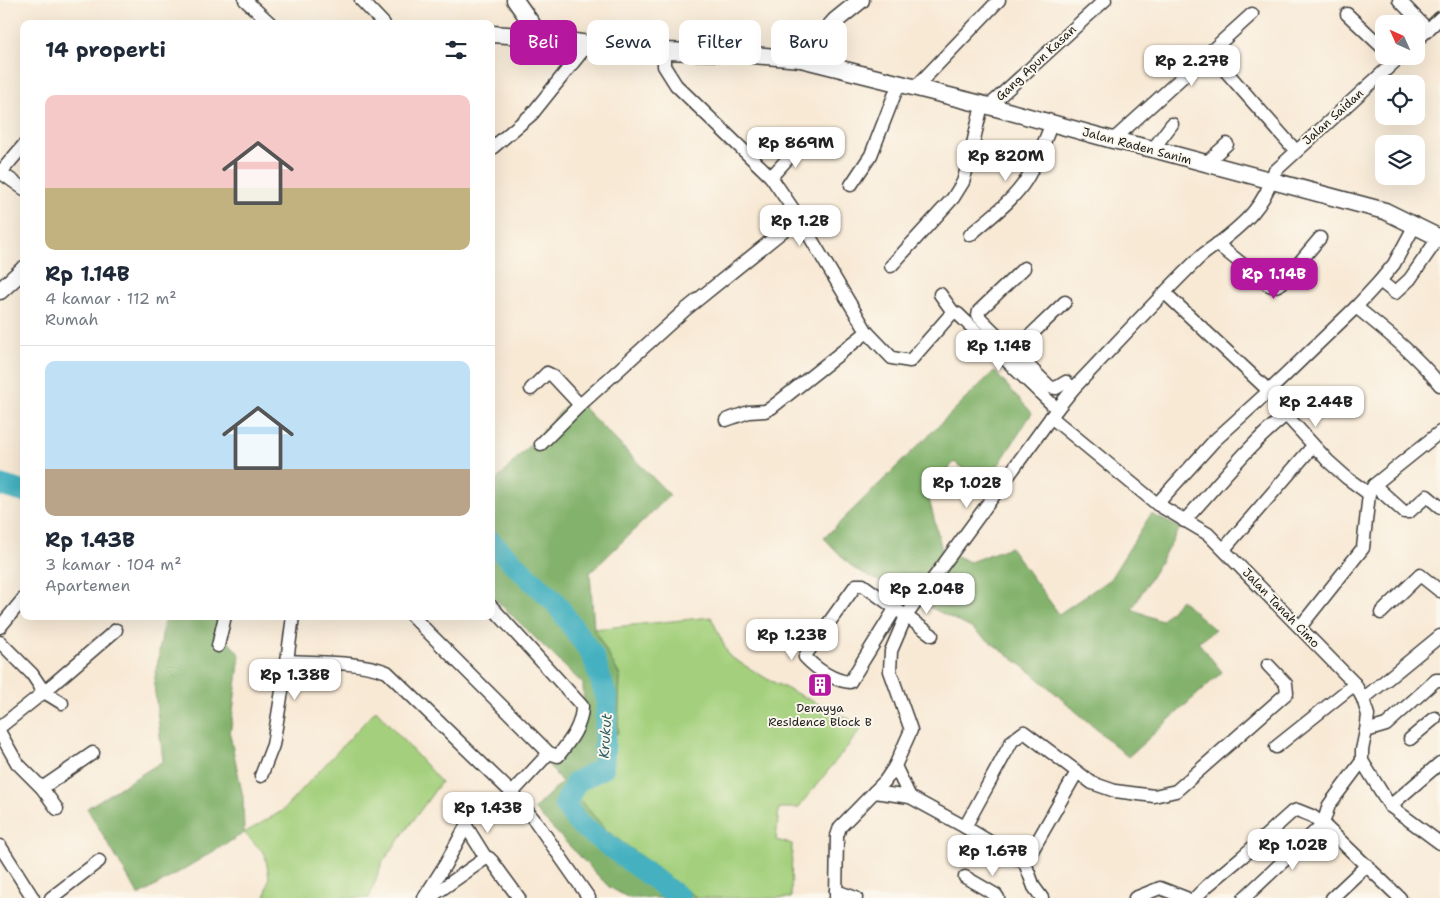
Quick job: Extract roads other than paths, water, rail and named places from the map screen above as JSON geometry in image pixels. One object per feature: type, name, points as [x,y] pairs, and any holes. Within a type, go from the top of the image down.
[{"type":"street","points":[[245,0],[268,20]]},
{"type":"street","points":[[361,0],[380,20]]},
{"type":"street","points":[[836,20],[861,0]]},
{"type":"street","points":[[916,88],[999,0]]},
{"type":"street","name":"Gang Apun Kasan","points":[[986,106],[1105,0]]},
{"type":"street","points":[[1399,0],[1428,30]]},
{"type":"street","points":[[522,2],[532,20]]},
{"type":"street","points":[[1113,140],[1252,14]]},
{"type":"street","points":[[1347,14],[1375,40]]},
{"type":"street","points":[[1425,33],[1440,18]]},
{"type":"street","name":"Jalan Raden Sanim","points":[[495,34],[510,35]]},
{"type":"street","points":[[495,146],[532,114],[587,45]]},
{"type":"street","name":"Jalan Raden Sanim","points":[[669,51],[771,57]]},
{"type":"street","points":[[664,65],[676,84],[771,177],[799,218],[867,332],[892,358],[910,361],[953,312]]},
{"type":"street","name":"Jalan Raden Sanim","points":[[825,65],[1385,211],[1439,238]]},
{"type":"street","name":"Jalan Saidan","points":[[836,895],[837,836],[840,826],[885,780],[895,766],[911,730],[890,671],[890,651],[906,616],[1054,413],[1073,390],[1200,257],[1241,226],[1252,215],[1262,201],[1274,172],[1388,65]]},
{"type":"street","points":[[1223,68],[1296,150]]},
{"type":"street","points":[[850,184],[872,155],[900,84]]},
{"type":"street","points":[[892,266],[954,198],[963,182],[986,106]]},
{"type":"street","points":[[970,235],[1006,203],[1025,181],[1052,123]]},
{"type":"street","points":[[1153,149],[1172,124]]},
{"type":"street","points":[[771,177],[802,143]]},
{"type":"street","points":[[1205,164],[1227,144]]},
{"type":"street","points":[[20,150],[0,172],[20,186]]},
{"type":"street","points":[[541,444],[685,310],[799,218]]},
{"type":"street","points":[[1157,504],[1214,441],[1269,392],[1380,282],[1394,264],[1415,225]]},
{"type":"street","points":[[1218,244],[1272,287],[1278,286],[1283,282],[1320,238]]},
{"type":"street","points":[[1380,282],[1395,293],[1410,279],[1439,238]]},
{"type":"street","points":[[1024,268],[978,313],[980,318],[1050,387],[1060,387],[1066,382],[1073,390]]},
{"type":"street","points":[[0,291],[20,273]]},
{"type":"street","points":[[1165,293],[1269,392],[1314,446],[1348,478],[1371,490],[1404,512],[1410,512],[1427,496],[1440,508]]},
{"type":"street","name":"Jalan Tanah Cimo","points":[[940,294],[953,312],[958,314],[1054,413],[1157,504],[1208,534],[1224,549],[1355,684],[1363,699],[1368,715],[1362,761]]},
{"type":"street","points":[[1014,351],[1065,302]]},
{"type":"street","points":[[1356,307],[1399,343],[1440,385]]},
{"type":"street","points":[[726,420],[749,412],[765,411],[772,408],[867,332]]},
{"type":"street","points":[[531,389],[547,373],[553,376],[580,406]]},
{"type":"street","points":[[1184,521],[1259,438],[1286,414]]},
{"type":"street","points":[[1300,627],[1363,548],[1371,490],[1440,432]]},
{"type":"street","points":[[1224,549],[1314,446]]},
{"type":"street","points":[[1381,613],[1420,575],[1440,591]]},
{"type":"street","points":[[895,608],[850,682],[840,681],[811,664],[805,657],[856,585],[863,585],[895,608],[906,616],[932,636]]},
{"type":"street","points":[[0,627],[20,603]]},
{"type":"street","points":[[416,620],[549,753],[558,756],[572,738],[582,715],[582,706],[495,610]]},
{"type":"street","points":[[218,646],[224,620]]},
{"type":"street","points":[[261,776],[273,745],[292,620]]},
{"type":"street","points":[[0,727],[116,630]]},
{"type":"street","points":[[1363,699],[1440,636]]},
{"type":"street","points":[[0,642],[32,674],[44,692],[62,703]]},
{"type":"street","points":[[287,661],[358,665],[375,667],[387,672],[512,793],[536,822],[589,898]]},
{"type":"street","points":[[965,827],[1012,741],[1024,732],[1092,783],[1115,791],[1154,796],[1176,792],[1287,693],[1286,684],[1268,665]]},
{"type":"street","points":[[1366,731],[1386,725],[1436,680],[1440,680]]},
{"type":"street","points":[[1276,747],[1355,684]]},
{"type":"street","points":[[1410,740],[1435,718]]},
{"type":"street","points":[[0,733],[17,763],[42,788],[57,809]]},
{"type":"street","points":[[42,788],[93,753]]},
{"type":"street","points":[[512,793],[549,753]]},
{"type":"street","points":[[1244,898],[1324,824],[1329,805],[1362,761],[1390,806],[1440,843]]},
{"type":"street","points":[[1390,806],[1440,764]]},
{"type":"street","points":[[895,766],[910,797]]},
{"type":"street","points":[[1025,863],[1077,772]]},
{"type":"street","points":[[874,792],[910,797],[1025,863],[1034,887],[1042,898]]},
{"type":"street","points":[[1195,898],[1292,812],[1297,810],[1312,816],[1324,824],[1400,898]]},
{"type":"street","points":[[424,898],[445,865],[466,826],[486,858],[492,861],[519,898]]},
{"type":"street","points":[[0,846],[33,898]]},
{"type":"street","points":[[429,898],[486,858]]},
{"type":"street","points":[[51,898],[99,861]]},
{"type":"street","points":[[1332,898],[1367,865]]},
{"type":"street","points":[[966,876],[998,898]]},
{"type":"street","points":[[1135,898],[1160,888],[1186,898]]},
{"type":"street","points":[[836,895],[856,898]]},
{"type":"waterway","name":"Krukut","points":[[0,485],[20,491]]},
{"type":"waterway","name":"Krukut","points":[[495,546],[555,602],[593,656],[607,699],[603,768],[576,782],[565,805],[579,824],[680,898]]},
{"type":"place","name":"Derayya Residence Block B","points":[[820,685]]}]
